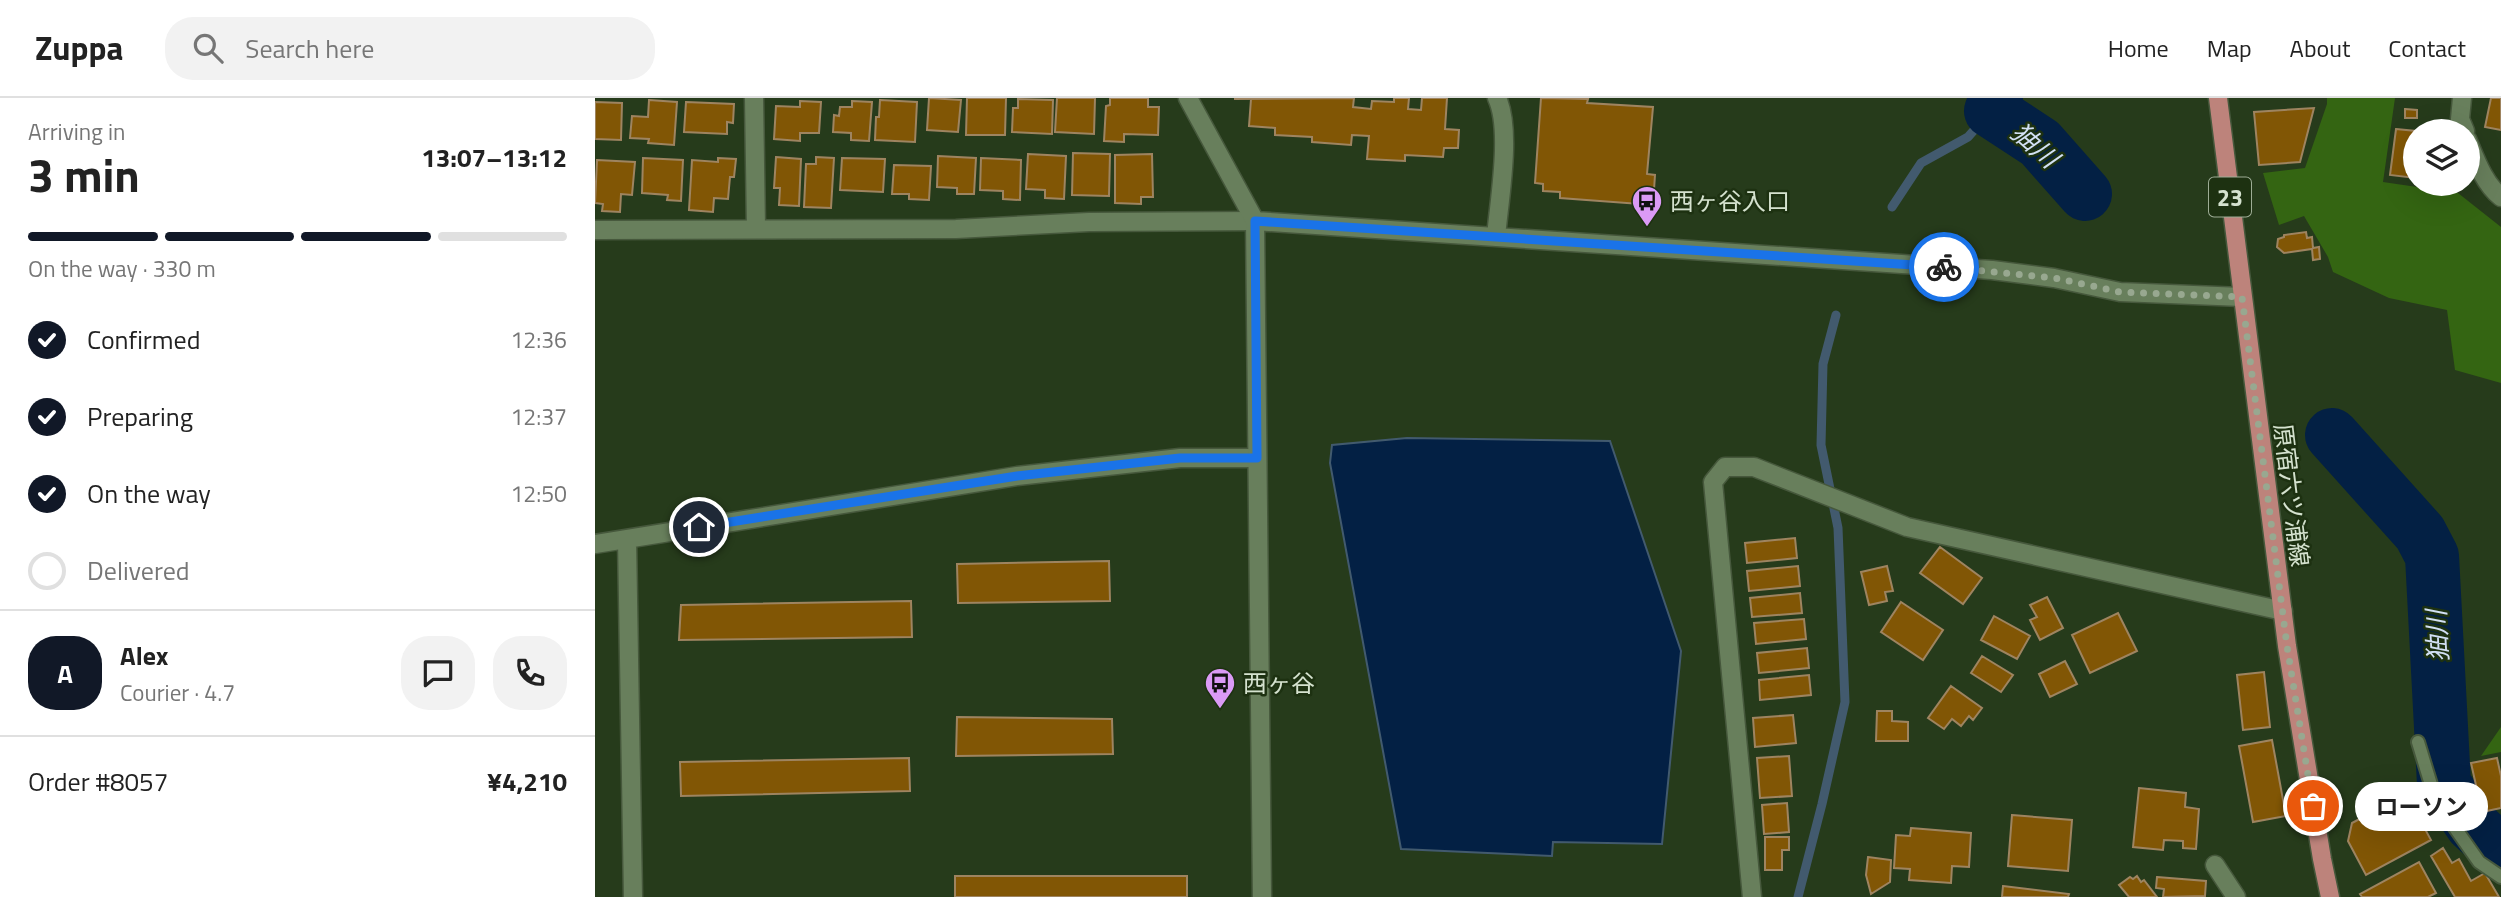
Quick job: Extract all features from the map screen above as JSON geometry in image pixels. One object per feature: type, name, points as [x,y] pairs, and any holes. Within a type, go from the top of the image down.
[{"type":"main road","name":"原宿六ツ浦線","points":[[2217,98],[2283,611],[2330,897]]},
{"type":"street","points":[[754,98],[756,228]]},
{"type":"street","points":[[1188,98],[1255,221],[1262,897]]},
{"type":"street","points":[[1496,237],[1504,145],[1501,107],[1497,98]]},
{"type":"street","points":[[2460,119],[2462,98]]},
{"type":"street","points":[[2480,167],[2501,197]]},
{"type":"street","points":[[595,230],[956,229],[1089,222],[1255,221],[1993,270],[2055,278],[2120,292],[2242,297]]},
{"type":"street","points":[[595,544],[1017,476],[1180,458],[1257,458]]},
{"type":"street","points":[[1752,897],[1713,482],[1725,467],[1755,467],[1907,527],[2283,611]]},
{"type":"street","points":[[627,539],[633,897]]},
{"type":"street","points":[[2215,865],[2232,896]]},
{"type":"lane","points":[[2418,742],[2436,801],[2479,863],[2501,877]]},
{"type":"green space","points":[[2327,98],[2395,98],[2383,182],[2403,185],[2403,196],[2462,196],[2501,227],[2501,383],[2455,370],[2447,310],[2389,298],[2333,272],[2328,257],[2304,216],[2279,225],[2263,173],[2305,168]]},
{"type":"green space","points":[[2501,727],[2501,752],[2481,756]]},
{"type":"water","points":[[1407,438],[1610,441],[1681,651],[1662,844],[1553,842],[1552,856],[1401,849],[1330,463],[1332,445]]},
{"type":"building","points":[[929,98],[961,100],[958,132],[927,130]]},
{"type":"building","points":[[967,98],[1006,98],[1005,135],[966,135]]},
{"type":"building","points":[[1057,98],[1095,98],[1094,134],[1055,132]]},
{"type":"building","points":[[1110,98],[1148,98],[1148,107],[1159,107],[1158,135],[1124,134],[1124,142],[1104,141],[1106,106],[1110,105]]},
{"type":"building","points":[[1354,98],[1353,107],[1371,109],[1372,101],[1394,102],[1394,98],[1409,98],[1408,109],[1421,110],[1422,98],[1447,98],[1445,129],[1459,130],[1458,148],[1444,148],[1443,157],[1405,155],[1405,161],[1367,159],[1369,136],[1352,135],[1351,145],[1312,142],[1312,137],[1275,135],[1275,128],[1249,126],[1251,99],[1234,99]]},
{"type":"building","points":[[1541,98],[1588,99],[1587,103],[1653,107],[1647,174],[1655,175],[1653,205],[1560,198],[1560,192],[1543,191],[1543,184],[1535,183]]},
{"type":"building","points":[[2491,98],[2501,98],[2501,130],[2485,127]]},
{"type":"building","points":[[1018,99],[1053,100],[1052,134],[1012,132],[1013,108],[1018,108]]},
{"type":"building","points":[[649,100],[677,102],[674,145],[648,143],[649,139],[630,138],[632,116],[648,117]]},
{"type":"building","points":[[880,100],[917,102],[915,142],[875,140]]},
{"type":"building","points":[[800,101],[821,102],[819,133],[800,133],[800,141],[774,139],[776,106],[800,107]]},
{"type":"building","points":[[852,101],[872,102],[869,141],[851,140],[851,133],[833,132],[834,115],[839,116],[840,107],[852,107]]},
{"type":"building","points":[[595,102],[622,103],[621,140],[595,139]]},
{"type":"building","points":[[686,102],[734,104],[733,123],[727,122],[727,134],[684,132]]},
{"type":"building","points":[[2314,108],[2300,162],[2259,165],[2254,112]]},
{"type":"building","points":[[2405,109],[2417,110],[2417,118],[2405,118]]},
{"type":"building","points":[[2396,129],[2403,130],[2403,177],[2390,175]]},
{"type":"building","points":[[1073,153],[1110,154],[1109,196],[1072,195]]},
{"type":"building","points":[[1028,154],[1066,156],[1064,199],[1045,198],[1045,190],[1026,189]]},
{"type":"building","points":[[1152,154],[1153,197],[1141,197],[1141,204],[1115,203],[1115,155]]},
{"type":"building","points":[[938,156],[976,158],[974,194],[957,194],[957,188],[937,187]]},
{"type":"building","points":[[776,157],[801,159],[799,206],[779,205],[780,188],[774,188]]},
{"type":"building","points":[[816,157],[834,158],[831,208],[804,207],[806,164],[816,164]]},
{"type":"building","points":[[643,158],[683,160],[681,201],[667,200],[668,195],[642,193]]},
{"type":"building","points":[[718,158],[736,159],[734,177],[730,177],[728,199],[714,198],[713,212],[689,210],[692,160],[718,162]]},
{"type":"building","points":[[842,158],[885,159],[883,192],[840,190]]},
{"type":"building","points":[[981,158],[1021,160],[1020,200],[1003,199],[1003,191],[980,190]]},
{"type":"building","points":[[597,160],[635,162],[632,195],[621,194],[620,212],[602,211],[603,204],[595,203]]},
{"type":"building","points":[[894,165],[931,166],[929,200],[909,199],[909,194],[892,194]]},
{"type":"building","points":[[2306,232],[2307,238],[2312,237],[2313,248],[2319,247],[2320,259],[2313,260],[2312,249],[2284,253],[2277,247],[2278,239],[2284,235]]},
{"type":"building","points":[[1795,538],[1797,558],[1747,563],[1745,543]]},
{"type":"building","points":[[1940,547],[1982,578],[1963,604],[1920,573]]},
{"type":"building","points":[[1109,561],[1110,601],[958,603],[957,564]]},
{"type":"building","points":[[1798,566],[1800,586],[1749,591],[1747,571]]},
{"type":"building","points":[[1887,566],[1893,591],[1885,592],[1887,601],[1869,605],[1861,572]]},
{"type":"building","points":[[1800,593],[1802,613],[1752,617],[1750,598]]},
{"type":"building","points":[[2047,597],[2063,628],[2040,640],[2030,620],[2037,617],[2030,605]]},
{"type":"building","points":[[911,601],[912,637],[679,640],[681,605]]},
{"type":"building","points":[[1901,602],[1943,630],[1923,660],[1881,632]]},
{"type":"building","points":[[2118,613],[2137,651],[2090,673],[2072,635]]},
{"type":"building","points":[[1994,616],[2030,636],[2017,659],[1981,640]]},
{"type":"building","points":[[1804,619],[1806,639],[1756,644],[1754,623]]},
{"type":"building","points":[[1807,648],[1809,668],[1759,673],[1757,653]]},
{"type":"building","points":[[1982,656],[2013,675],[2001,692],[1971,673]]},
{"type":"building","points":[[2065,661],[2077,684],[2050,697],[2039,674]]},
{"type":"building","points":[[2264,672],[2270,727],[2243,730],[2237,675]]},
{"type":"building","points":[[1809,675],[1811,695],[1760,700],[1759,680]]},
{"type":"building","points":[[1951,686],[1982,708],[1973,720],[1969,716],[1961,726],[1952,719],[1944,729],[1928,718]]},
{"type":"building","points":[[1877,711],[1892,711],[1892,721],[1908,722],[1908,741],[1876,741]]},
{"type":"building","points":[[1793,715],[1796,743],[1755,747],[1753,718]]},
{"type":"building","points":[[957,717],[1112,719],[1113,754],[956,756]]},
{"type":"building","points":[[2272,740],[2286,816],[2253,822],[2239,746]]},
{"type":"building","points":[[1789,756],[1792,796],[1760,798],[1757,758]]},
{"type":"building","points":[[909,758],[910,791],[681,796],[680,762]]},
{"type":"building","points":[[2497,758],[2501,776],[2501,808],[2482,812],[2471,763]]},
{"type":"building","points":[[2139,788],[2186,793],[2185,807],[2199,809],[2196,849],[2183,848],[2183,841],[2164,840],[2163,850],[2133,847]]},
{"type":"building","points":[[2406,794],[2431,840],[2366,875],[2348,841],[2352,823]]},
{"type":"building","points":[[1787,803],[1789,832],[1764,834],[1762,805]]},
{"type":"building","points":[[2012,815],[2072,820],[2068,871],[2008,866]]},
{"type":"building","points":[[1911,828],[1971,833],[1969,867],[1952,866],[1951,883],[1909,880],[1910,869],[1894,868],[1896,835],[1910,836]]},
{"type":"building","points":[[1765,837],[1789,837],[1789,850],[1782,850],[1782,870],[1765,870]]},
{"type":"building","points":[[2443,848],[2452,863],[2459,859],[2471,881],[2485,873],[2499,897],[2455,897],[2431,856]]},
{"type":"building","points":[[1868,857],[1891,860],[1890,882],[1871,894],[1866,875]]},
{"type":"building","points":[[2419,862],[2436,893],[2428,897],[2362,897],[2360,894]]},
{"type":"building","points":[[955,876],[1187,876],[1187,897],[955,897]]},
{"type":"building","points":[[2137,876],[2141,882],[2144,880],[2157,897],[2129,897],[2119,885],[2130,877],[2133,879]]},
{"type":"building","points":[[2157,877],[2206,881],[2205,896],[2163,897],[2164,889],[2156,888]]},
{"type":"building","points":[[2003,886],[2069,894],[2068,897],[2002,897]]},
{"type":"waterway","name":"㹨川","points":[[1996,98],[1991,111],[2040,143],[2085,194]]},
{"type":"waterway","points":[[1892,207],[1921,163],[1968,137],[1991,111]]},
{"type":"waterway","points":[[1798,897],[1845,702],[1838,528],[1821,445],[1823,364],[1836,315]]},
{"type":"waterway","name":"㹨川","points":[[2332,435],[2420,533],[2432,556],[2444,784],[2472,825],[2501,852]]},
{"type":"way so far","points":[[1944,267],[2055,278],[2120,292],[2242,297],[2287,646],[2313,806]]},
{"type":"place","name":"西ヶ谷入口","points":[[1647,228]]},
{"type":"place","name":"西ヶ谷","points":[[1220,710]]},
{"type":"place","name":"ローソン","points":[[2313,806]]},
{"type":"route","points":[[699,527],[1017,476],[1180,458],[1257,458],[1255,221],[1944,267]]}]
